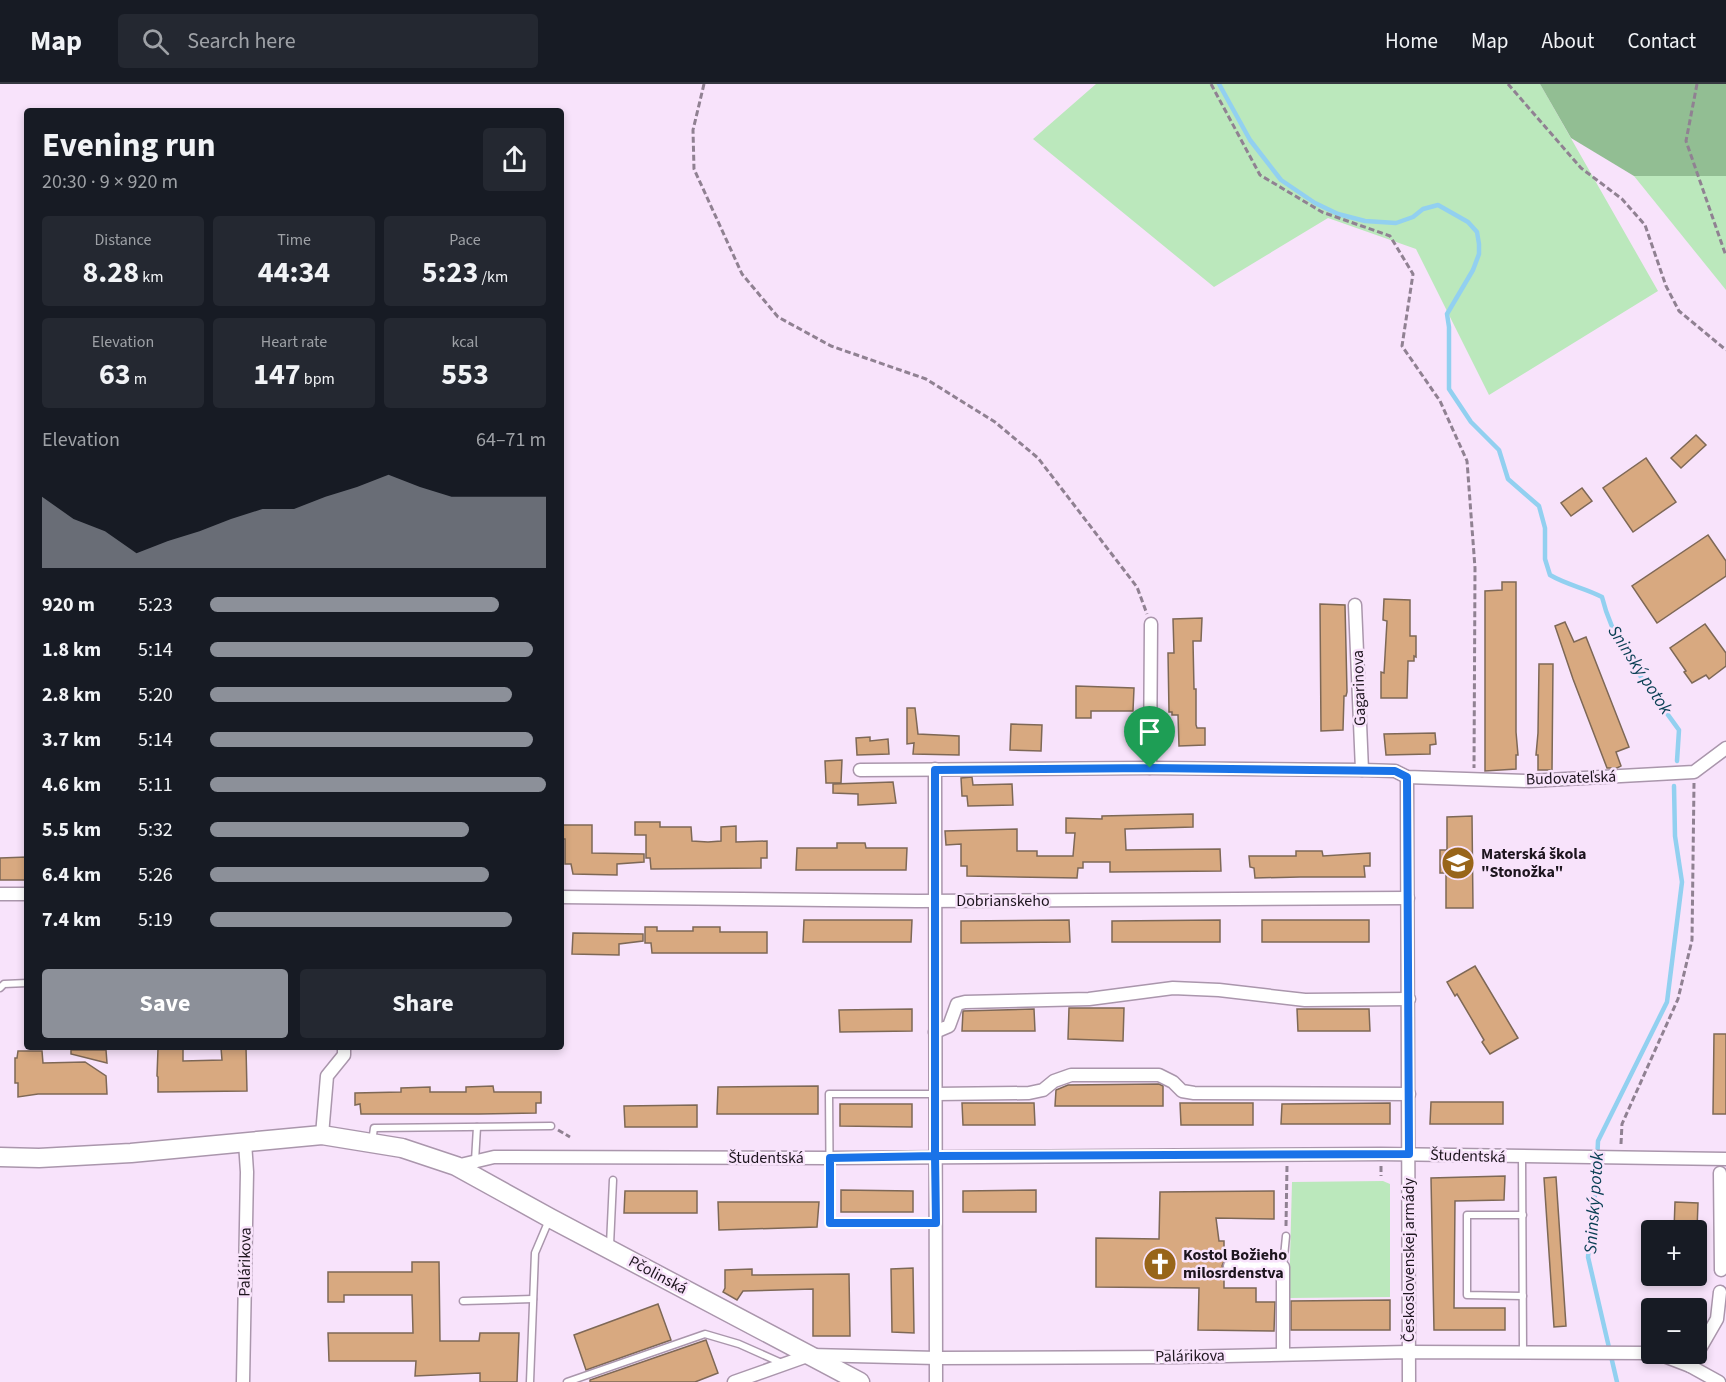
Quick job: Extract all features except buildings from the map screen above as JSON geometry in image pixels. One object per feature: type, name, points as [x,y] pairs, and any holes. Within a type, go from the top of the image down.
[{"type":"main road","name":"Pčolinská","points":[[0,1157],[39,1158],[131,1153],[322,1135],[402,1148],[456,1166],[860,1382]]},
{"type":"street","name":"Gagarinova","points":[[1355,606],[1362,770]]},
{"type":"street","points":[[1150,768],[1151,624]]},
{"type":"street","points":[[1694,772],[1726,748]]},
{"type":"street","points":[[860,770],[1150,768],[1362,770],[1395,771],[1407,777]]},
{"type":"street","points":[[935,770],[936,1382]]},
{"type":"street","name":"Budovateľská","points":[[1407,777],[1529,781],[1694,772]]},
{"type":"street","name":"Československej armády","points":[[1407,777],[1408,1382]]},
{"type":"street","points":[[0,894],[24,894]]},
{"type":"street","name":"Dobrianskeho","points":[[564,897],[935,901],[1408,898]]},
{"type":"street","points":[[935,1032],[950,1026],[957,1004],[965,1002],[1089,999],[1173,988],[1219,990],[1305,999],[1409,999]]},
{"type":"street","points":[[322,1135],[327,1076],[344,1055],[344,1050]]},
{"type":"street","points":[[935,1094],[1029,1093],[1043,1090],[1054,1081],[1071,1075],[1158,1075],[1173,1082],[1182,1091],[1194,1093],[1409,1094]]},
{"type":"street","name":"Palárikova","points":[[243,1382],[247,1172],[245,1142]]},
{"type":"street","name":"Študentská","points":[[456,1166],[494,1157],[830,1158],[1409,1154],[1726,1159]]},
{"type":"street","points":[[1690,1366],[1717,1319],[1723,1293],[1720,1173]]},
{"type":"street","points":[[1230,1266],[1283,1267],[1283,1354]]},
{"type":"street","name":"Palárikova","points":[[734,1382],[810,1355],[937,1358],[1178,1357],[1408,1352],[1641,1353]]},
{"type":"street","name":"Palárikova","points":[[1684,1364],[1719,1382]]},
{"type":"lane","points":[[0,988],[4,984],[24,983]]},
{"type":"lane","points":[[935,1094],[830,1094],[830,1223],[936,1223]]},
{"type":"lane","points":[[372,1143],[374,1128],[551,1126]]},
{"type":"lane","points":[[475,1161],[477,1127]]},
{"type":"lane","points":[[1522,1157],[1523,1353]]},
{"type":"lane","points":[[610,1250],[613,1180]]},
{"type":"lane","points":[[1523,1215],[1467,1215],[1467,1295],[1523,1296]]},
{"type":"lane","points":[[530,1382],[535,1253],[550,1218]]},
{"type":"lane","points":[[1283,1267],[1286,1236]]},
{"type":"lane","points":[[464,1301],[533,1299]]},
{"type":"lane","points":[[567,1382],[705,1334],[739,1344],[785,1364]]},
{"type":"path","points":[[704,84],[693,130],[694,169],[742,274],[778,317],[831,346],[926,379],[995,422],[1038,458],[1137,587],[1151,624]]},
{"type":"path","points":[[1211,84],[1260,175],[1322,212],[1390,236],[1413,274],[1402,346],[1440,401],[1467,461],[1475,568],[1474,778]]},
{"type":"path","points":[[1508,84],[1581,168],[1622,199],[1645,225],[1666,286],[1679,311],[1726,350]]},
{"type":"path","points":[[1697,84],[1686,141],[1726,256]]},
{"type":"path","points":[[1616,1158],[1622,1124],[1678,999],[1692,940],[1694,772]]},
{"type":"path","points":[[1286,1236],[1287,1163]]},
{"type":"path","points":[[1381,1164],[1381,1176]]},
{"type":"green space","points":[[1096,84],[1540,84],[1658,291],[1489,395],[1416,249],[1328,218],[1214,287],[1033,139]]},
{"type":"green space","points":[[1540,84],[1726,84],[1726,176],[1634,176],[1571,138]]},
{"type":"green space","points":[[1634,176],[1726,176],[1726,290]]},
{"type":"green space","points":[[1383,1181],[1390,1184],[1390,1297],[1289,1298],[1292,1182]]},
{"type":"waterway","name":"Sninský potok","points":[[1219,84],[1250,140],[1281,180],[1315,203],[1338,214],[1365,221],[1396,223],[1413,217],[1423,209],[1438,205],[1468,222],[1477,232],[1479,254],[1473,270],[1447,314],[1449,389],[1471,422],[1499,450],[1508,479],[1539,506],[1545,528],[1545,559],[1550,575],[1602,597],[1624,650],[1679,730],[1677,761]]},
{"type":"waterway","name":"Sninský potok","points":[[1617,1382],[1588,1257],[1598,1141],[1667,1002],[1682,882],[1675,836],[1674,786]]},
{"type":"place","name":"Materská škola \"Stonožka\"","points":[[1458,863]]},
{"type":"place","name":"Kostol Božieho milosrdenstva","points":[[1160,1264]]},
{"type":"route","points":[[1150,768],[935,770],[935,1156],[830,1158],[830,1223],[936,1223],[935,1156],[1409,1154],[1407,777],[1395,771],[1150,768]]}]
